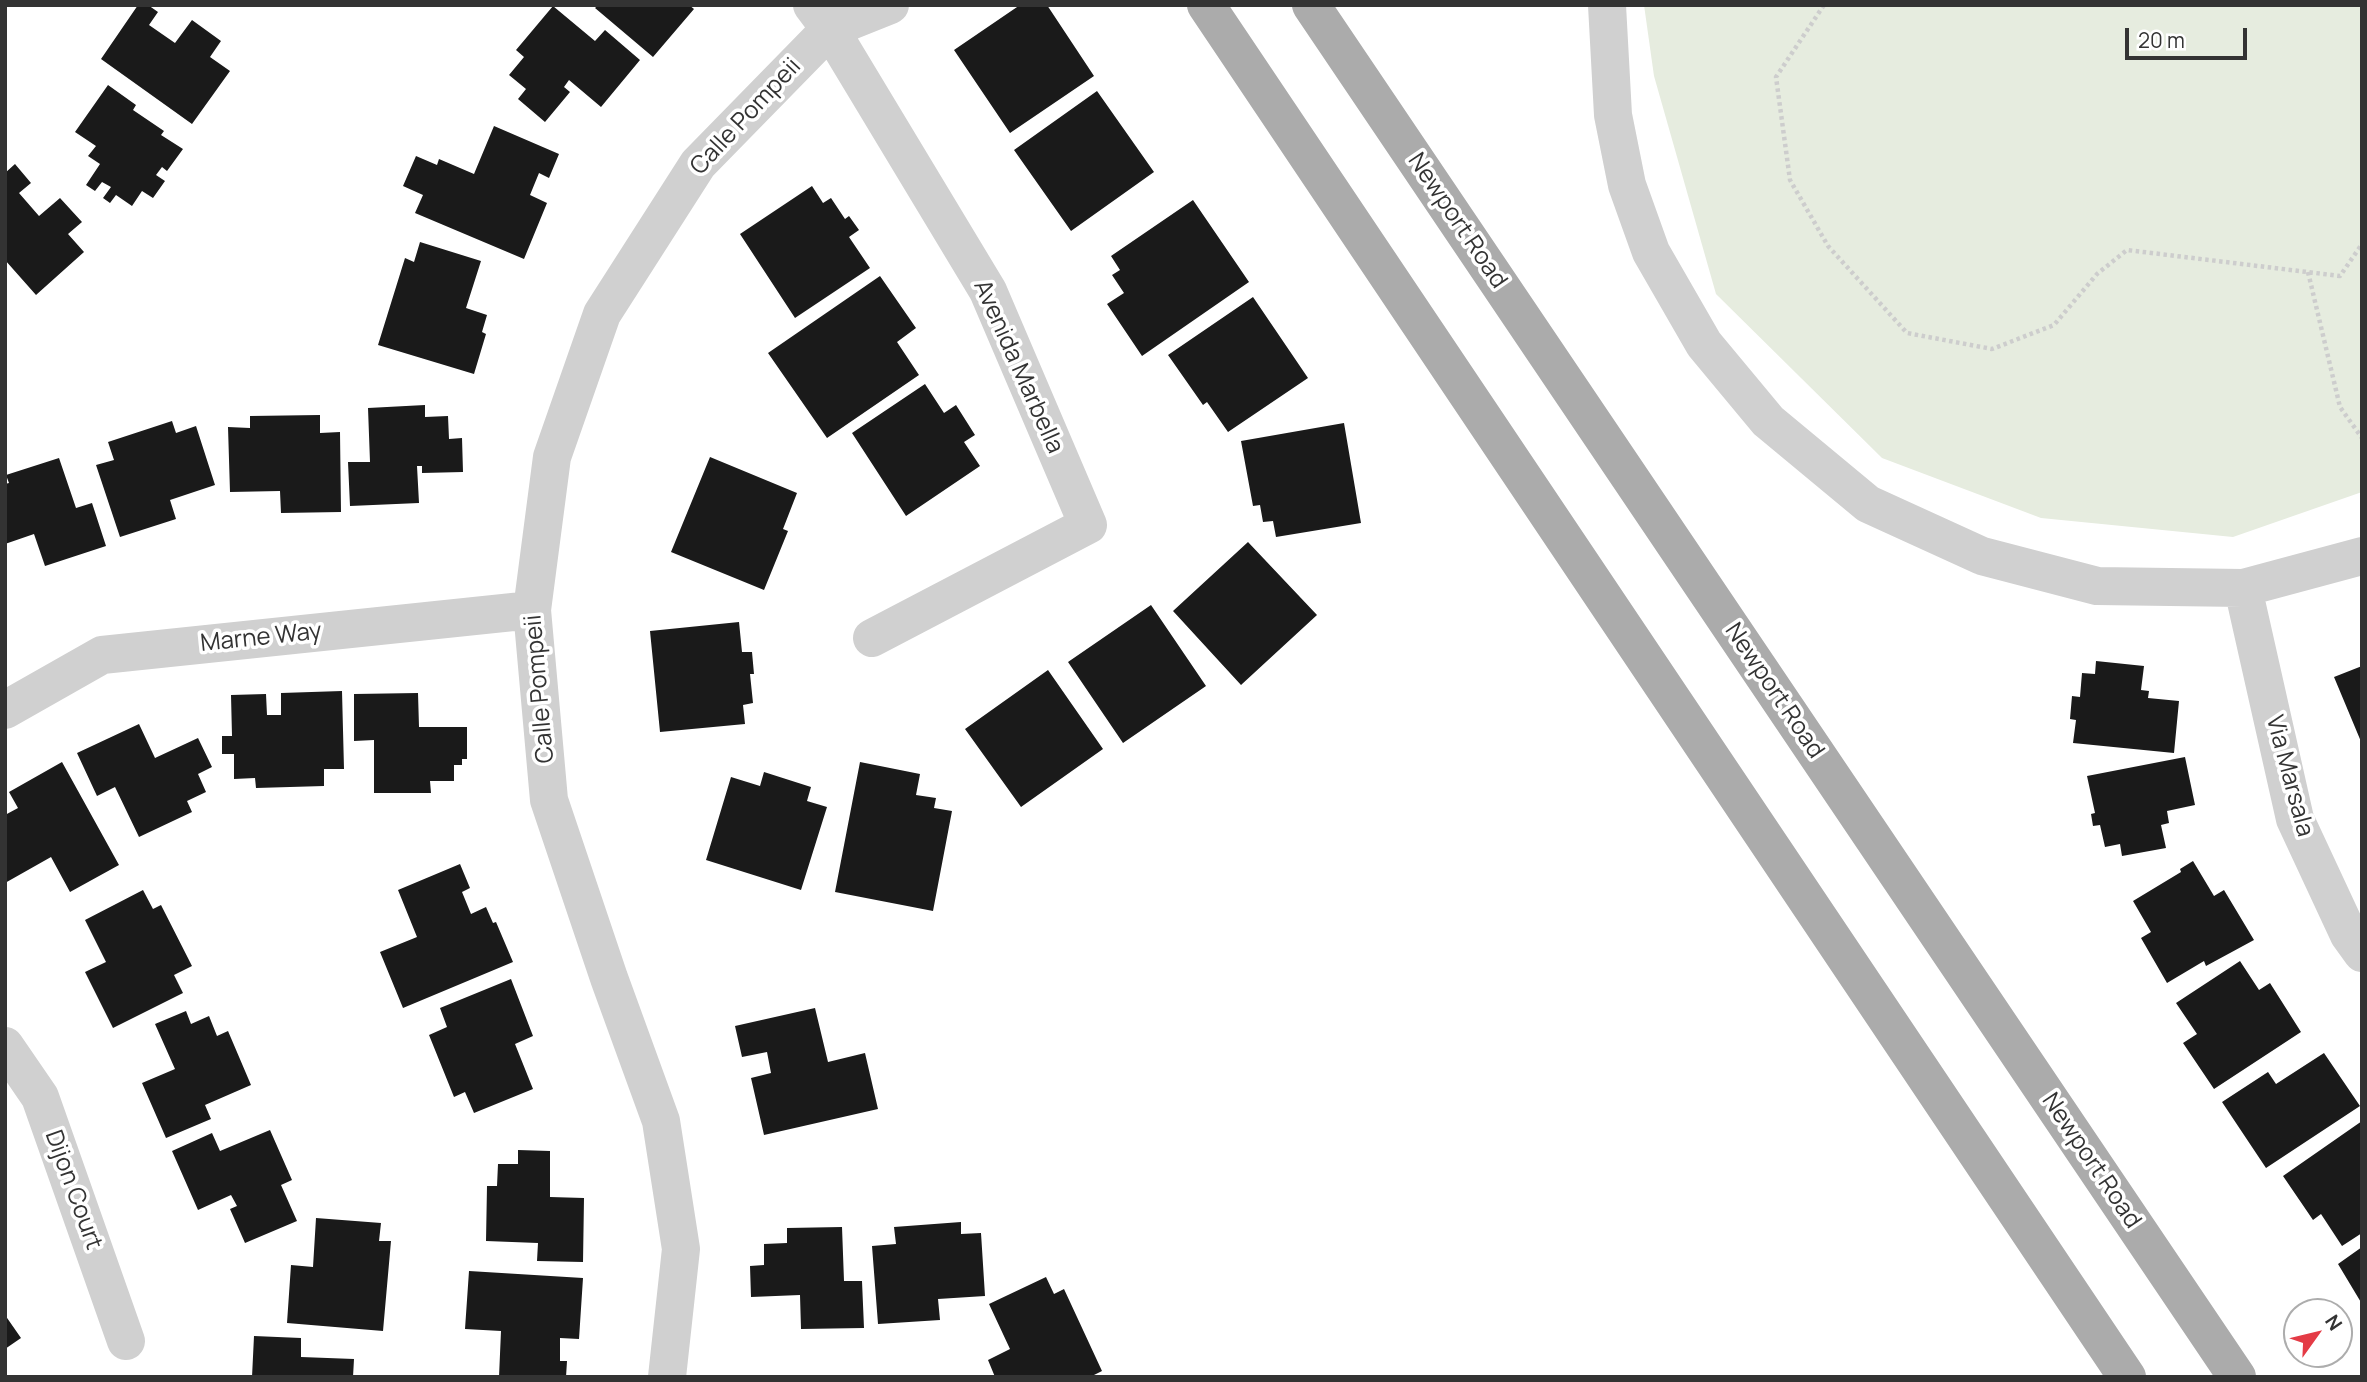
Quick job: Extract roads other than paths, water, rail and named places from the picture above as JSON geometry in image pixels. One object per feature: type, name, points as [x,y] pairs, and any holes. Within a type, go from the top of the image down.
[{"type":"main road","points":[[1206,5],[2127,1377]]},
{"type":"main road","name":"Newport Road","points":[[1311,5],[2237,1377]]},
{"type":"street","name":"Calle Pompeii","points":[[667,1377],[681,1249],[661,1121],[549,800],[532,610],[552,457],[602,314],[698,164],[829,13],[890,5]]},
{"type":"street","points":[[1607,5],[1612,115],[1627,185],[1651,252],[1704,344],[1768,421],[1868,504],[1982,556],[2097,586],[2243,588],[2362,556]]},
{"type":"street","name":"Avenida Marbella","points":[[829,13],[988,291],[1088,526],[872,638]]},
{"type":"street","name":"Via Marsala","points":[[2243,588],[2295,819],[2349,935],[2362,953]]},
{"type":"street","name":"Marne Way","points":[[5,710],[102,655],[532,610]]},
{"type":"street","name":"Dijon Court","points":[[5,1046],[40,1097],[126,1341]]}]
